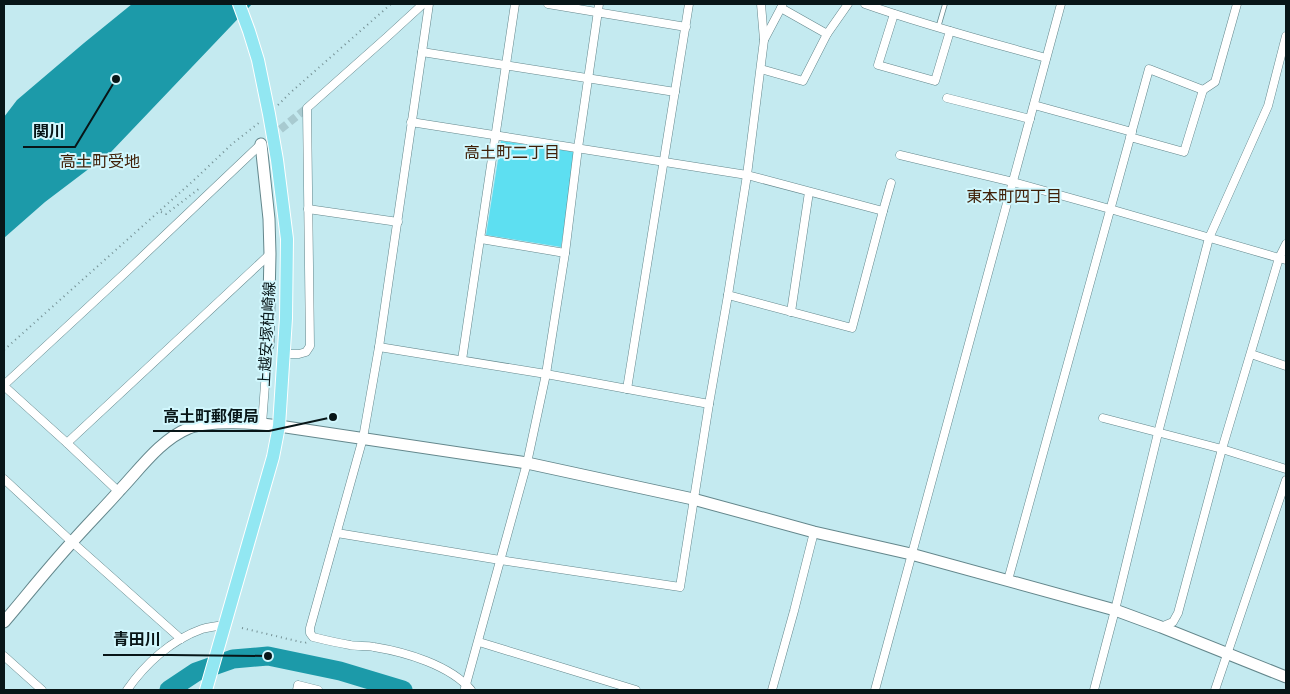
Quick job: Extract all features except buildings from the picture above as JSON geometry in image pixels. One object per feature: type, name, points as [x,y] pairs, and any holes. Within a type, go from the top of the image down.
[{"type":"main road","name":"上越安塚柏崎線","points":[[207,687],[269,474],[280,426],[286,318],[287,240],[277,160],[254,46],[239,4]]},
{"type":"street","points":[[283,354],[306,352],[310,346],[307,108],[423,4]]},
{"type":"street","points":[[429,4],[379,347],[363,438],[310,633],[312,637],[353,646],[373,646],[422,660],[453,674],[467,688]]},
{"type":"street","points":[[462,360],[515,4]]},
{"type":"street","points":[[548,4],[686,27]]},
{"type":"street","points":[[467,688],[500,560],[528,463],[546,374],[599,4]]},
{"type":"street","points":[[627,389],[689,4]]},
{"type":"street","points":[[337,533],[680,587],[747,175],[764,40],[761,4]]},
{"type":"street","points":[[761,69],[803,81],[828,34],[848,4]]},
{"type":"street","points":[[865,4],[938,28],[1046,58]]},
{"type":"street","points":[[875,690],[1061,4]]},
{"type":"street","points":[[1034,106],[1131,134],[1184,152],[1202,90],[1215,82],[1237,4]]},
{"type":"street","points":[[764,40],[782,6],[828,34]]},
{"type":"street","points":[[894,14],[878,65],[935,81],[950,31]]},
{"type":"street","points":[[1094,690],[1209,238],[1268,106],[1286,36]]},
{"type":"street","points":[[422,52],[675,92]]},
{"type":"street","points":[[1008,580],[1149,69],[1202,90]]},
{"type":"street","points":[[946,98],[1030,119]]},
{"type":"street","points":[[411,122],[747,175],[884,211]]},
{"type":"street","points":[[262,144],[269,210],[270,254],[268,345],[262,424]]},
{"type":"street","points":[[119,492],[4,385],[262,144]]},
{"type":"street","points":[[900,155],[1013,182],[1283,260]]},
{"type":"street","points":[[728,295],[852,328],[891,183]]},
{"type":"street","points":[[791,312],[809,192]]},
{"type":"street","points":[[308,209],[398,222]]},
{"type":"street","points":[[481,239],[564,253]]},
{"type":"street","points":[[1161,627],[1173,622],[1178,613],[1222,449],[1250,354],[1283,260],[1286,244]]},
{"type":"street","points":[[68,443],[270,254]]},
{"type":"street","points":[[379,347],[546,374],[709,404]]},
{"type":"street","points":[[1250,354],[1286,366]]},
{"type":"street","points":[[1103,418],[1222,449],[1286,469]]},
{"type":"street","points":[[4,622],[72,542],[169,439],[188,428],[198,425],[262,424],[528,463],[694,499],[814,532],[911,554],[1115,610],[1286,677]]},
{"type":"street","points":[[4,479],[182,639]]},
{"type":"street","points":[[1215,690],[1286,480]]},
{"type":"street","points":[[772,690],[814,532]]},
{"type":"street","points":[[128,690],[145,668],[166,649],[203,628],[225,625]]},
{"type":"street","points":[[479,642],[636,690]]},
{"type":"street","points":[[4,656],[42,690]]},
{"type":"street","points":[[297,690],[298,685],[318,690]]},
{"type":"lane","points":[[938,28],[945,4]]},
{"type":"path","points":[[4,350],[232,144],[269,114],[391,4]]},
{"type":"path","points":[[161,212],[166,214],[201,188]]},
{"type":"path","points":[[242,628],[305,643],[312,637]]},
{"type":"shaded area","points":[[132,4],[252,4],[111,152],[45,202],[4,238],[4,117],[17,100]]},
{"type":"shaded area","points":[[501,141],[576,152],[561,247],[486,235]]},
{"type":"waterway","points":[[169,690],[196,672],[233,659],[268,656],[340,671],[403,690]]},
{"type":"tunnel","points":[[271,137],[307,108]]},
{"type":"place","name":"関川","points":[[116,79]]},
{"type":"place","name":"高土町郵便局","points":[[333,417]]},
{"type":"place","name":"青田川","points":[[268,656]]},
{"type":"district","name":"高土町二丁目","points":[[512,152]]},
{"type":"district","name":"高土町受地","points":[[100,161]]},
{"type":"district","name":"東本町四丁目","points":[[1014,196]]}]
